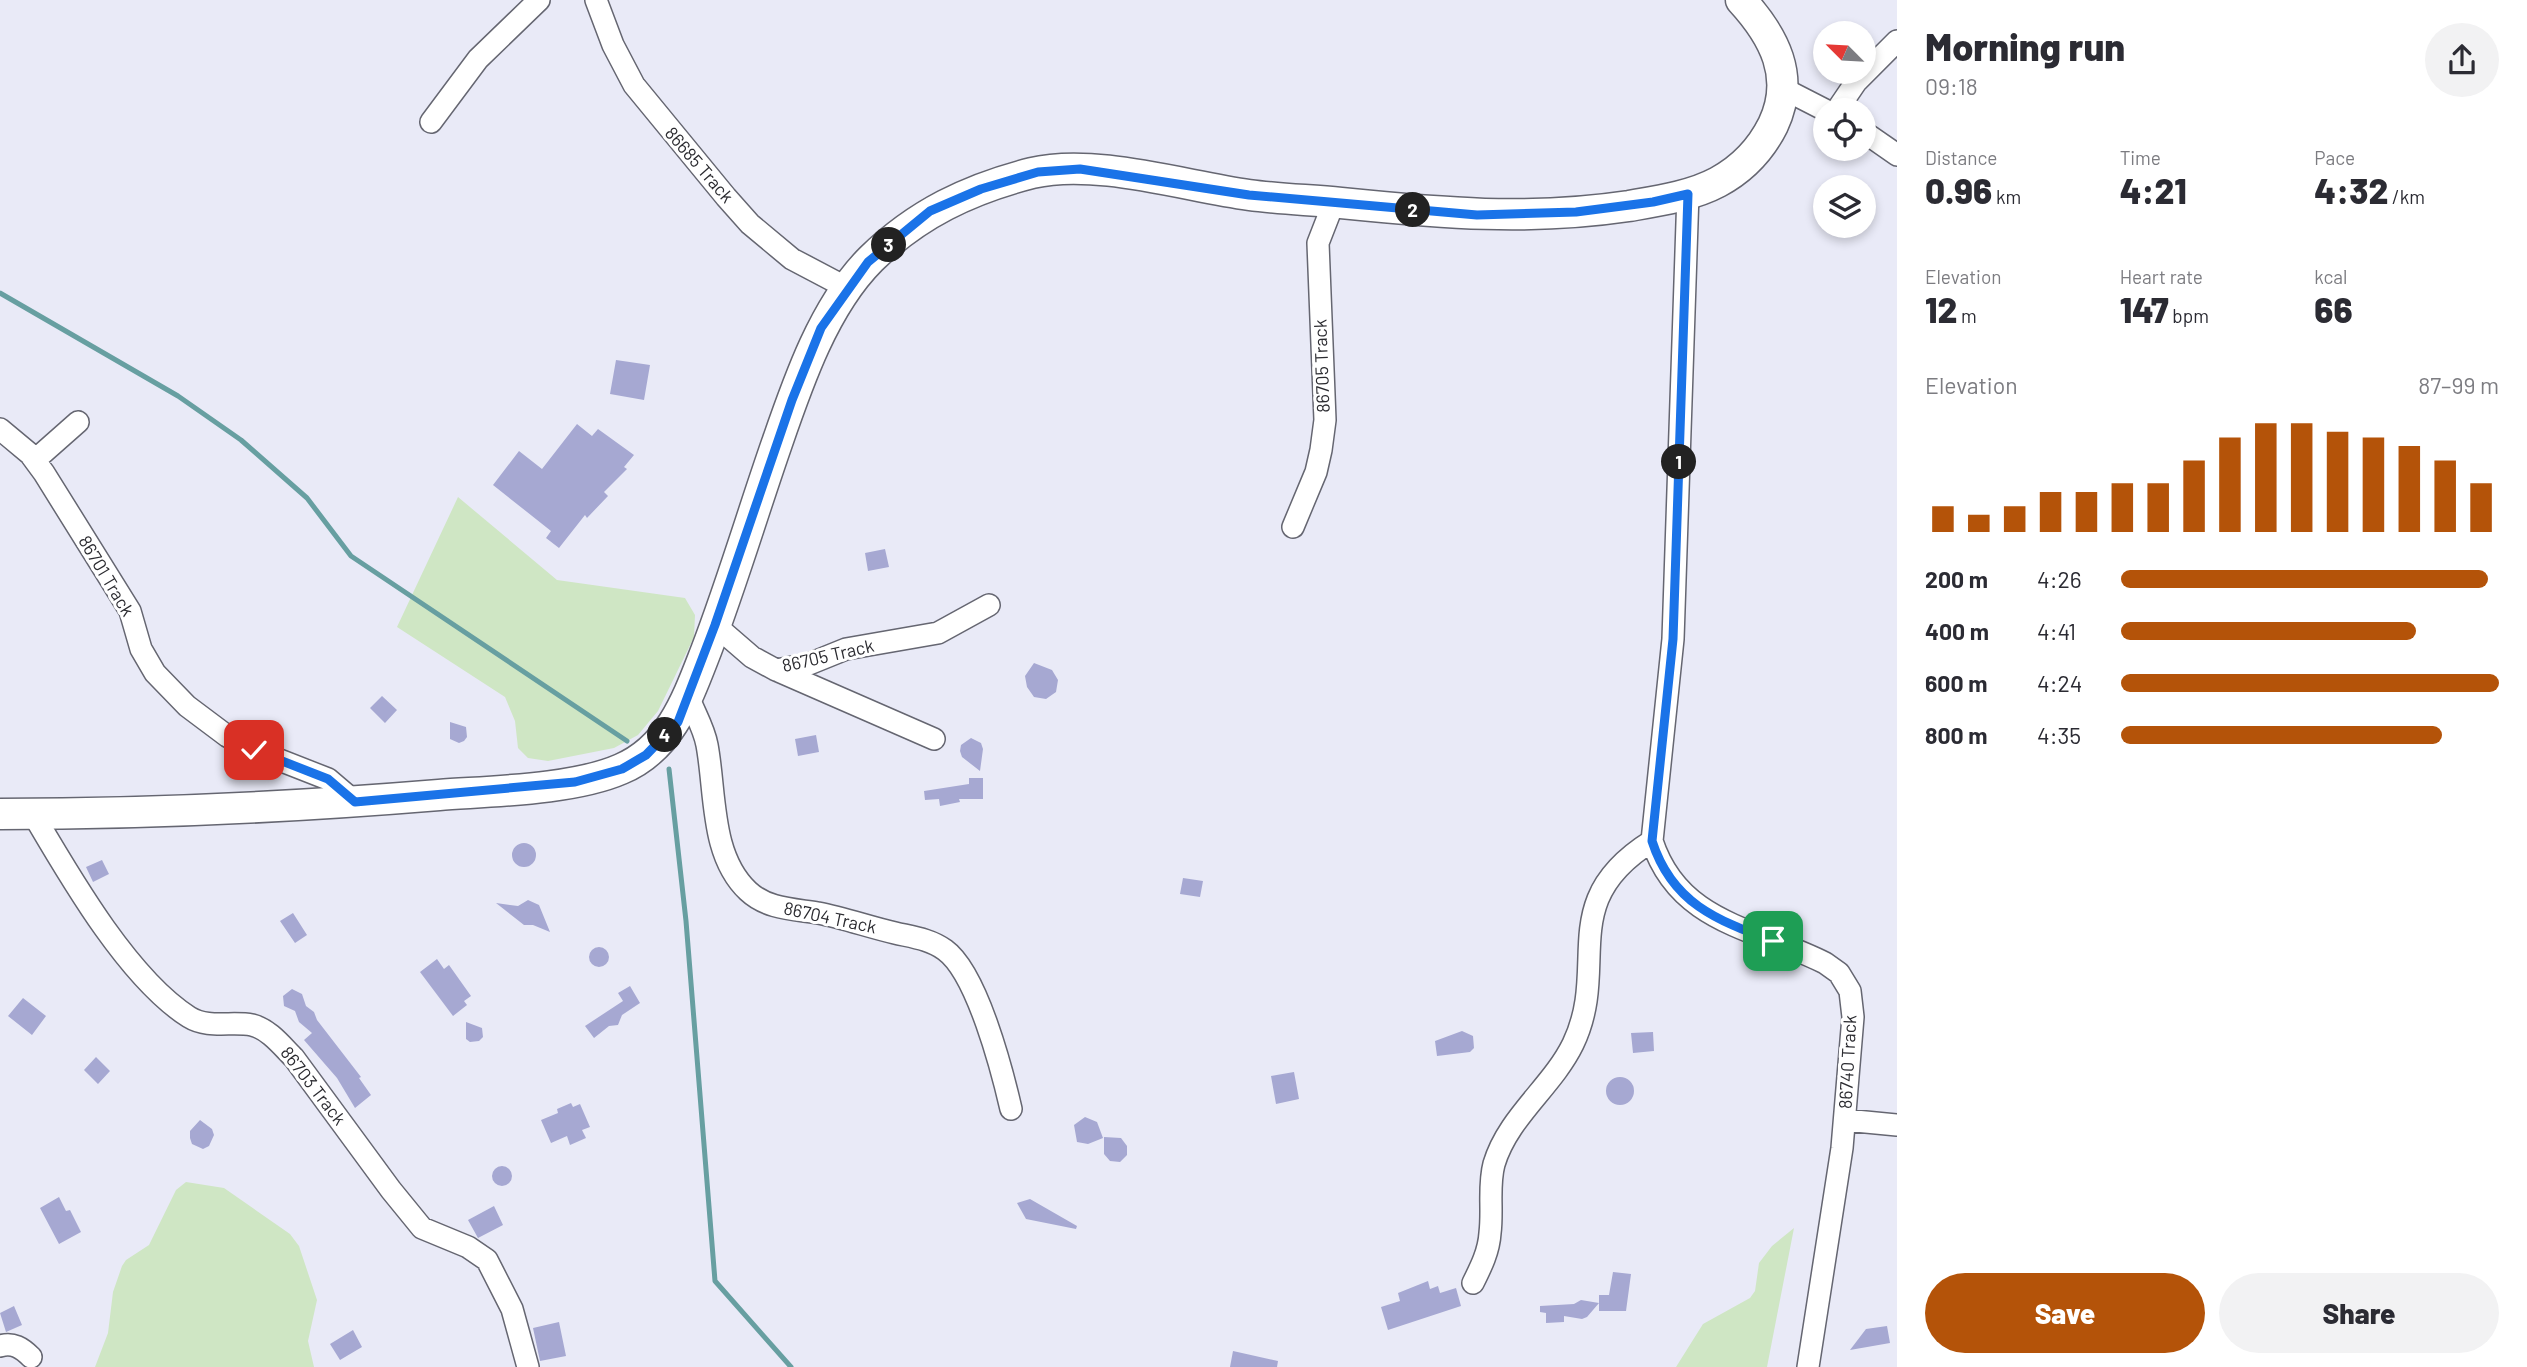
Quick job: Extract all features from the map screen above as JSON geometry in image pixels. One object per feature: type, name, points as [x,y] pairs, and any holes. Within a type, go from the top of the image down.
[{"type":"street","points":[[431,122],[478,59],[539,0]]},
{"type":"street","name":"86685 Track","points":[[596,0],[613,45],[634,85],[726,197],[750,223],[792,259],[849,289]]},
{"type":"street","points":[[0,814],[174,811],[355,802],[575,782],[622,769],[646,755],[678,722],[715,625],[792,400],[821,328],[868,262],[930,211],[981,189],[1038,172],[1080,169],[1249,195],[1477,215],[1529,216],[1620,207],[1688,194],[1716,184],[1743,166],[1763,144],[1777,117],[1784,89],[1780,65],[1770,36],[1741,0]]},
{"type":"street","points":[[1845,98],[1856,82],[1897,41]]},
{"type":"street","points":[[1784,89],[1813,104]]},
{"type":"street","points":[[1876,140],[1897,155]]},
{"type":"street","name":"86740 Track","points":[[1688,194],[1673,639],[1652,841],[1659,864],[1686,898],[1708,914],[1806,953],[1839,973],[1850,991],[1853,1017],[1845,1120],[1808,1367]]},
{"type":"street","name":"86705 Track","points":[[1293,527],[1316,472],[1325,420],[1318,243],[1335,202]]},
{"type":"street","points":[[35,460],[78,422]]},
{"type":"street","name":"86701 Track","points":[[0,429],[35,460],[130,611],[141,649],[155,673],[187,706],[226,736],[328,779],[355,802]]},
{"type":"street","name":"86705 Track","points":[[715,625],[752,657],[776,670],[809,664],[846,649],[938,633],[989,605]]},
{"type":"street","points":[[776,670],[934,739]]},
{"type":"street","name":"86704 Track","points":[[688,696],[707,744],[720,836],[726,856],[747,890],[758,899],[775,906],[817,913],[921,938],[947,951],[969,981],[1004,1078],[1011,1109]]},
{"type":"street","name":"86703 Track","points":[[33,814],[106,930],[142,976],[197,1021],[254,1026],[275,1039],[294,1058],[399,1201],[422,1228],[468,1247],[487,1260],[512,1309],[528,1367]]},
{"type":"street","points":[[1473,1283],[1486,1253],[1490,1234],[1491,1180],[1495,1162],[1514,1125],[1557,1071],[1579,1031],[1586,1009],[1588,941],[1602,889],[1623,861],[1652,841]]},
{"type":"street","points":[[1845,1120],[1897,1125]]},
{"type":"street","points":[[0,1346],[8,1344],[22,1348],[31,1357]]},
{"type":"green space","points":[[458,497],[557,580],[685,598],[695,615],[694,637],[658,711],[638,735],[614,748],[548,761],[528,758],[518,748],[515,721],[505,697],[397,627]]},
{"type":"green space","points":[[186,1182],[224,1188],[290,1234],[299,1246],[317,1300],[308,1341],[314,1367],[95,1367],[108,1333],[113,1292],[122,1266],[126,1260],[149,1245],[176,1190]]},
{"type":"green space","points":[[1794,1228],[1767,1367],[1676,1367],[1703,1324],[1750,1298],[1755,1291],[1759,1263],[1772,1246]]},
{"type":"building","points":[[616,360],[650,365],[644,400],[610,394]]},
{"type":"building","points":[[577,424],[592,436],[598,429],[634,455],[624,467],[627,469],[604,492],[608,496],[587,518],[585,515],[559,548],[546,538],[551,531],[493,485],[519,451],[542,469]]},
{"type":"building","points":[[885,549],[889,567],[868,571],[865,553]]},
{"type":"building","points":[[1034,663],[1052,670],[1058,680],[1056,692],[1046,699],[1034,697],[1027,687],[1025,676]]},
{"type":"building","points":[[382,696],[397,710],[385,723],[370,708]]},
{"type":"building","points":[[450,722],[466,727],[467,737],[464,741],[459,743],[450,739]]},
{"type":"building","points":[[816,735],[819,752],[798,756],[795,739]]},
{"type":"building","points":[[971,738],[981,743],[983,749],[980,771],[962,757],[960,751],[961,745]]},
{"type":"building","points":[[969,778],[983,778],[983,799],[959,799],[960,802],[940,806],[939,799],[925,800],[924,791],[969,784]]},
{"type":"building","points":[[519,843],[529,843],[536,850],[536,860],[529,867],[519,867],[512,860],[512,850]]},
{"type":"building","points":[[102,860],[109,874],[93,882],[86,867]]},
{"type":"building","points":[[1183,878],[1203,881],[1200,897],[1180,894]]},
{"type":"building","points":[[528,900],[539,905],[550,932],[533,925],[524,925],[496,903],[518,906]]},
{"type":"building","points":[[293,913],[307,935],[295,943],[280,921]]},
{"type":"building","points":[[599,947],[606,950],[609,957],[606,964],[599,967],[592,964],[589,957],[592,950]]},
{"type":"building","points":[[437,959],[444,969],[449,965],[471,996],[464,1001],[467,1005],[453,1016],[420,972]]},
{"type":"building","points":[[630,986],[640,1003],[622,1015],[618,1025],[609,1026],[594,1038],[585,1026],[623,1001],[618,993]]},
{"type":"building","points":[[292,989],[302,994],[306,1006],[314,1012],[371,1095],[355,1108],[337,1078],[304,1040],[312,1033],[299,1022],[295,1011],[284,1006],[283,996]]},
{"type":"building","points":[[23,998],[46,1016],[32,1035],[8,1016]]},
{"type":"building","points":[[466,1022],[482,1028],[483,1037],[479,1041],[470,1042],[466,1039]]},
{"type":"building","points":[[1462,1031],[1473,1036],[1474,1048],[1470,1052],[1437,1056],[1435,1041]]},
{"type":"building","points":[[1653,1032],[1654,1051],[1633,1053],[1631,1033]]},
{"type":"building","points":[[96,1057],[110,1071],[98,1084],[84,1070]]},
{"type":"building","points":[[1294,1072],[1299,1099],[1276,1104],[1271,1076]]},
{"type":"building","points":[[1620,1077],[1630,1081],[1634,1091],[1630,1101],[1620,1105],[1610,1101],[1606,1091],[1610,1081]]},
{"type":"building","points":[[571,1103],[573,1107],[580,1104],[590,1127],[582,1130],[586,1138],[570,1145],[567,1136],[551,1143],[541,1120],[558,1113],[557,1109]]},
{"type":"building","points":[[1085,1117],[1097,1122],[1103,1138],[1088,1144],[1077,1142],[1074,1125]]},
{"type":"building","points":[[200,1120],[212,1129],[214,1135],[209,1146],[203,1149],[192,1144],[190,1138],[190,1131]]},
{"type":"building","points":[[1104,1137],[1121,1138],[1127,1146],[1127,1155],[1120,1162],[1110,1161],[1104,1154]]},
{"type":"building","points":[[502,1166],[509,1169],[512,1176],[509,1183],[502,1186],[495,1183],[492,1176],[495,1169]]},
{"type":"building","points":[[59,1197],[66,1211],[70,1210],[81,1232],[59,1244],[40,1208]]},
{"type":"building","points":[[1030,1199],[1077,1226],[1076,1229],[1026,1219],[1017,1203]]},
{"type":"building","points":[[494,1206],[503,1225],[478,1238],[468,1220]]},
{"type":"building","points":[[1613,1272],[1631,1274],[1626,1311],[1599,1311],[1599,1295],[1609,1295]]},
{"type":"building","points":[[1428,1281],[1430,1289],[1438,1286],[1440,1293],[1456,1288],[1461,1306],[1388,1330],[1381,1307],[1400,1301],[1398,1293]]},
{"type":"building","points":[[1581,1300],[1599,1303],[1582,1319],[1564,1316],[1564,1322],[1546,1323],[1546,1313],[1540,1312],[1540,1306],[1574,1304]]},
{"type":"building","points":[[14,1306],[22,1325],[6,1332],[0,1313]]},
{"type":"building","points":[[559,1322],[566,1356],[540,1361],[533,1328]]},
{"type":"building","points":[[1887,1326],[1890,1343],[1850,1350],[1866,1329]]},
{"type":"building","points":[[353,1330],[362,1347],[340,1360],[330,1344]]},
{"type":"building","points":[[1233,1351],[1278,1361],[1277,1367],[1230,1367]]},
{"type":"waterway","points":[[0,293],[178,396],[241,440],[307,498],[351,556],[627,741]]},
{"type":"waterway","points":[[669,769],[686,921],[715,1281],[791,1367]]},
{"type":"route","points":[[254,750],[328,779],[355,802],[575,782],[622,769],[646,755],[678,722],[715,625],[792,400],[821,328],[868,262],[930,211],[981,189],[1038,172],[1080,169],[1133,175],[1249,195],[1477,215],[1529,216],[1620,207],[1688,194],[1673,639],[1653,810],[1652,841],[1659,864],[1686,898],[1708,914],[1773,941]]}]
